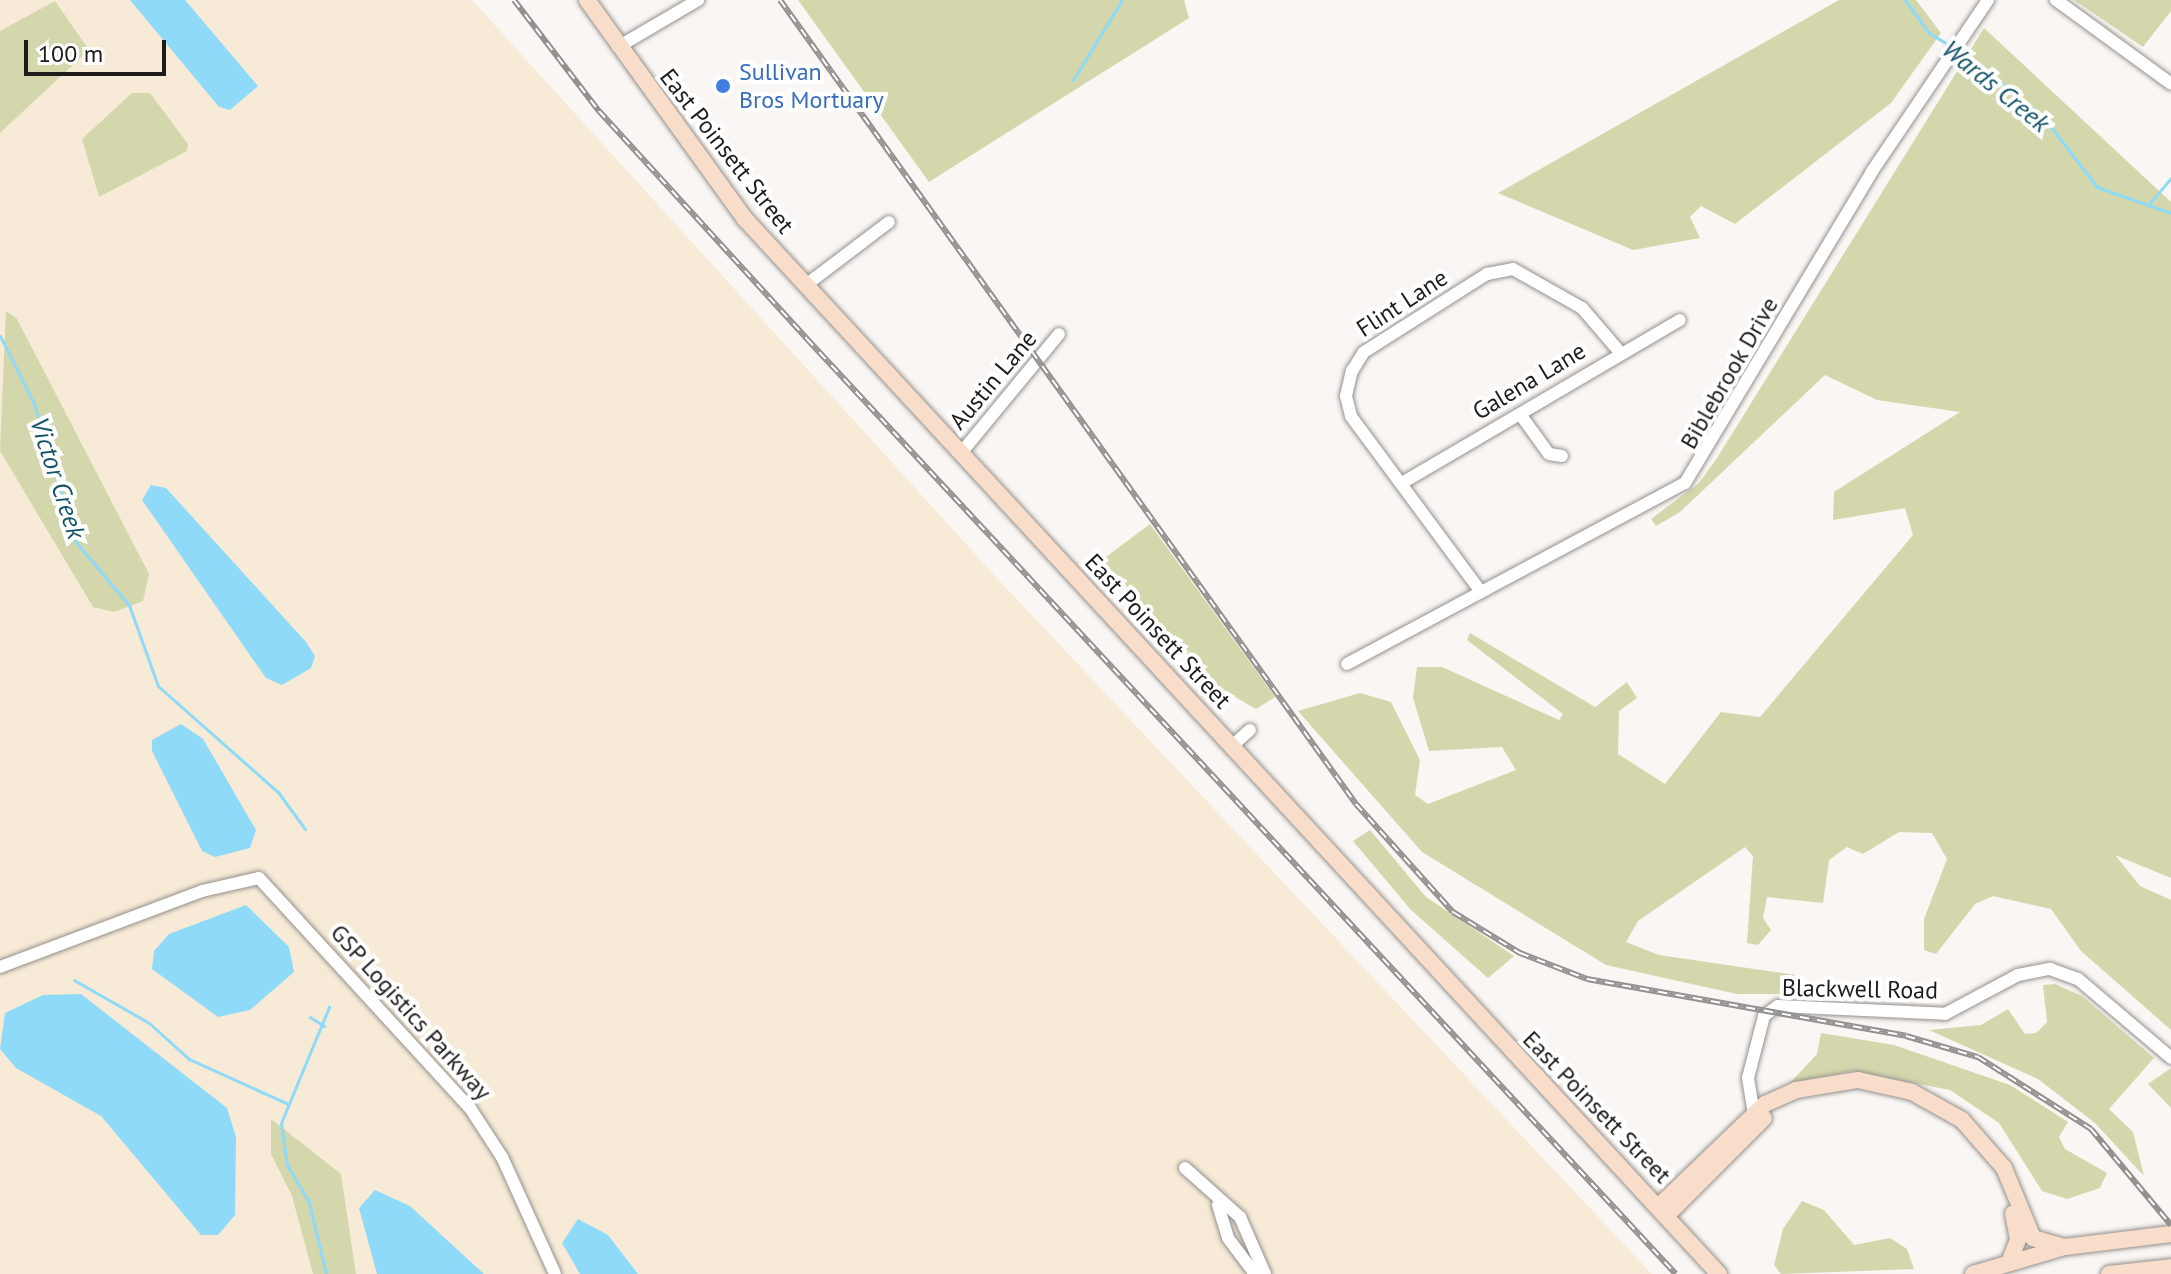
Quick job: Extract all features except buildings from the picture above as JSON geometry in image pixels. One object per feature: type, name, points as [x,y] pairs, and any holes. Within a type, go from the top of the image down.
[{"type":"main road","name":"East Poinsett Street","points":[[587,0],[721,190],[1719,1274]]},
{"type":"main road","points":[[1663,1211],[1754,1118],[1796,1090],[1841,1080],[1876,1082],[1929,1099],[1995,1154],[2033,1238],[2065,1247]]},
{"type":"main road","points":[[1754,1118],[1797,1100],[1836,1091],[1883,1094],[1933,1110],[1983,1152],[2004,1187],[2018,1239],[2009,1263]]},
{"type":"main road","points":[[1973,1274],[2065,1247],[2171,1234]]},
{"type":"main road","points":[[2109,1274],[2171,1267]]},
{"type":"street","points":[[618,47],[698,0]]},
{"type":"street","name":"Biblebrook Drive","points":[[1347,664],[1654,505],[1699,469],[1868,178],[1988,0]]},
{"type":"street","points":[[2056,0],[2171,84]]},
{"type":"street","points":[[806,285],[889,222]]},
{"type":"street","name":"Flint Lane","points":[[1481,592],[1351,416],[1346,396],[1352,371],[1364,352],[1487,274],[1513,269],[1535,277],[1582,308],[1619,351]]},
{"type":"street","name":"Galena Lane","points":[[1402,483],[1619,351],[1680,320]]},
{"type":"street","name":"Austin Lane","points":[[961,453],[1059,334]]},
{"type":"street","points":[[1520,414],[1549,454],[1562,456]]},
{"type":"street","points":[[1232,746],[1250,730]]},
{"type":"street","name":"GSP Logistics Parkway","points":[[0,967],[202,891],[259,878],[470,1108],[502,1157],[555,1274]]},
{"type":"street","name":"Blackwell Road","points":[[1754,1118],[1748,1078],[1772,1008],[1945,1014],[2039,970],[2078,979],[2171,1058]]},
{"type":"street","points":[[1185,1168],[1218,1205],[1240,1217],[1265,1274]]},
{"type":"street","points":[[1218,1205],[1228,1238],[1255,1274]]},
{"type":"shaded area","points":[[0,0],[472,0],[996,577],[1652,1274],[0,1274]]},
{"type":"green space","points":[[798,0],[1184,0],[1189,18],[929,182]]},
{"type":"green space","points":[[1839,0],[1916,0],[1941,33],[1891,103],[1735,224],[1701,206],[1690,217],[1700,238],[1633,250],[1498,193]]},
{"type":"green space","points":[[2074,0],[2171,0],[2171,11],[2143,47]]},
{"type":"green space","points":[[55,1],[89,50],[0,133],[0,31]]},
{"type":"green space","points":[[1984,28],[2171,202],[2171,878],[2115,855],[2140,886],[2171,900],[2171,1030],[2081,951],[2051,909],[1993,896],[1975,904],[1936,954],[1924,950],[1924,919],[1947,859],[1932,833],[1899,832],[1863,854],[1847,847],[1829,860],[1823,903],[1767,897],[1763,918],[1771,930],[1758,945],[1747,943],[1753,856],[1745,847],[1638,921],[1626,942],[1659,955],[1796,975],[1794,994],[1737,994],[1606,965],[1422,852],[1298,711],[1360,693],[1391,702],[1420,760],[1415,795],[1428,804],[1516,770],[1502,747],[1429,751],[1413,698],[1417,667],[1442,667],[1559,720],[1563,714],[1467,640],[1470,633],[1595,707],[1627,682],[1637,698],[1619,711],[1618,754],[1665,784],[1721,712],[1760,717],[1913,535],[1905,508],[1833,520],[1834,492],[1960,412],[1877,400],[1825,375],[1680,512],[1656,526],[1651,519],[1699,483],[1717,458]]},
{"type":"green space","points":[[132,93],[150,93],[188,144],[187,151],[99,197],[82,139]]},
{"type":"green space","points":[[6,311],[17,319],[149,574],[143,601],[114,612],[93,607],[0,451]]},
{"type":"green space","points":[[1150,524],[1275,697],[1256,709],[1213,684],[1102,560]]},
{"type":"green space","points":[[1370,830],[1426,897],[1514,956],[1488,978],[1411,910],[1353,841]]},
{"type":"green space","points":[[2055,984],[2082,996],[2154,1058],[2109,1109],[2133,1132],[2144,1176],[2095,1123],[2038,1079],[1929,1030],[1981,1025],[2008,1009],[2025,1034],[2036,1033],[2047,1022],[2043,985]]},
{"type":"green space","points":[[1821,1033],[1894,1045],[2010,1085],[2068,1122],[2059,1137],[2065,1149],[2107,1173],[2100,1188],[2067,1199],[2042,1191],[1999,1123],[1950,1090],[1852,1071],[1790,1083],[1817,1054]]},
{"type":"green space","points":[[2171,1068],[2171,1108],[2148,1084]]},
{"type":"green space","points":[[271,1119],[341,1174],[356,1274],[313,1274],[292,1196],[271,1154]]},
{"type":"green space","points":[[1802,1201],[1824,1210],[1854,1245],[1890,1238],[1907,1249],[1914,1269],[1781,1274],[1774,1265],[1783,1229]]},
{"type":"water","points":[[130,0],[185,0],[258,86],[230,110],[219,107]]},
{"type":"water","points":[[151,485],[166,488],[306,642],[315,656],[311,668],[282,685],[266,678],[142,500]]},
{"type":"water","points":[[181,724],[203,739],[256,830],[250,848],[215,857],[202,851],[152,751],[152,740]]},
{"type":"water","points":[[246,905],[289,947],[294,972],[250,1010],[218,1017],[152,969],[154,951],[169,934]]},
{"type":"water","points":[[81,994],[227,1108],[236,1137],[235,1215],[218,1235],[201,1235],[101,1116],[16,1068],[0,1049],[5,1013],[43,995]]},
{"type":"water","points":[[375,1190],[410,1206],[484,1274],[377,1274],[359,1208]]},
{"type":"water","points":[[578,1219],[608,1235],[638,1274],[580,1274],[562,1243]]},
{"type":"waterway","points":[[1073,80],[1122,0]]},
{"type":"waterway","name":"Wards Creek","points":[[1905,0],[1929,33],[1951,46]]},
{"type":"waterway","name":"Wards Creek","points":[[1958,49],[2044,118],[2097,187],[2171,213]]},
{"type":"waterway","points":[[2149,204],[2171,178]]},
{"type":"waterway","name":"Victor Creek","points":[[0,336],[34,404],[75,541],[129,605],[158,686],[278,792],[305,829]]},
{"type":"waterway","points":[[74,980],[149,1023],[189,1059],[286,1103]]},
{"type":"waterway","name":"Victor Creek","points":[[326,1274],[309,1202],[287,1165],[281,1123],[329,1007]]},
{"type":"waterway","points":[[310,1017],[324,1026]]},
{"type":"railway","points":[[514,0],[599,111],[1676,1274]]},
{"type":"railway","points":[[780,0],[1356,804],[1453,912],[1520,953],[1587,979],[1906,1036],[1978,1057],[2091,1129],[2171,1225]]},
{"type":"place","name":"Sullivan Bros Mortuary","points":[[723,86]]}]
